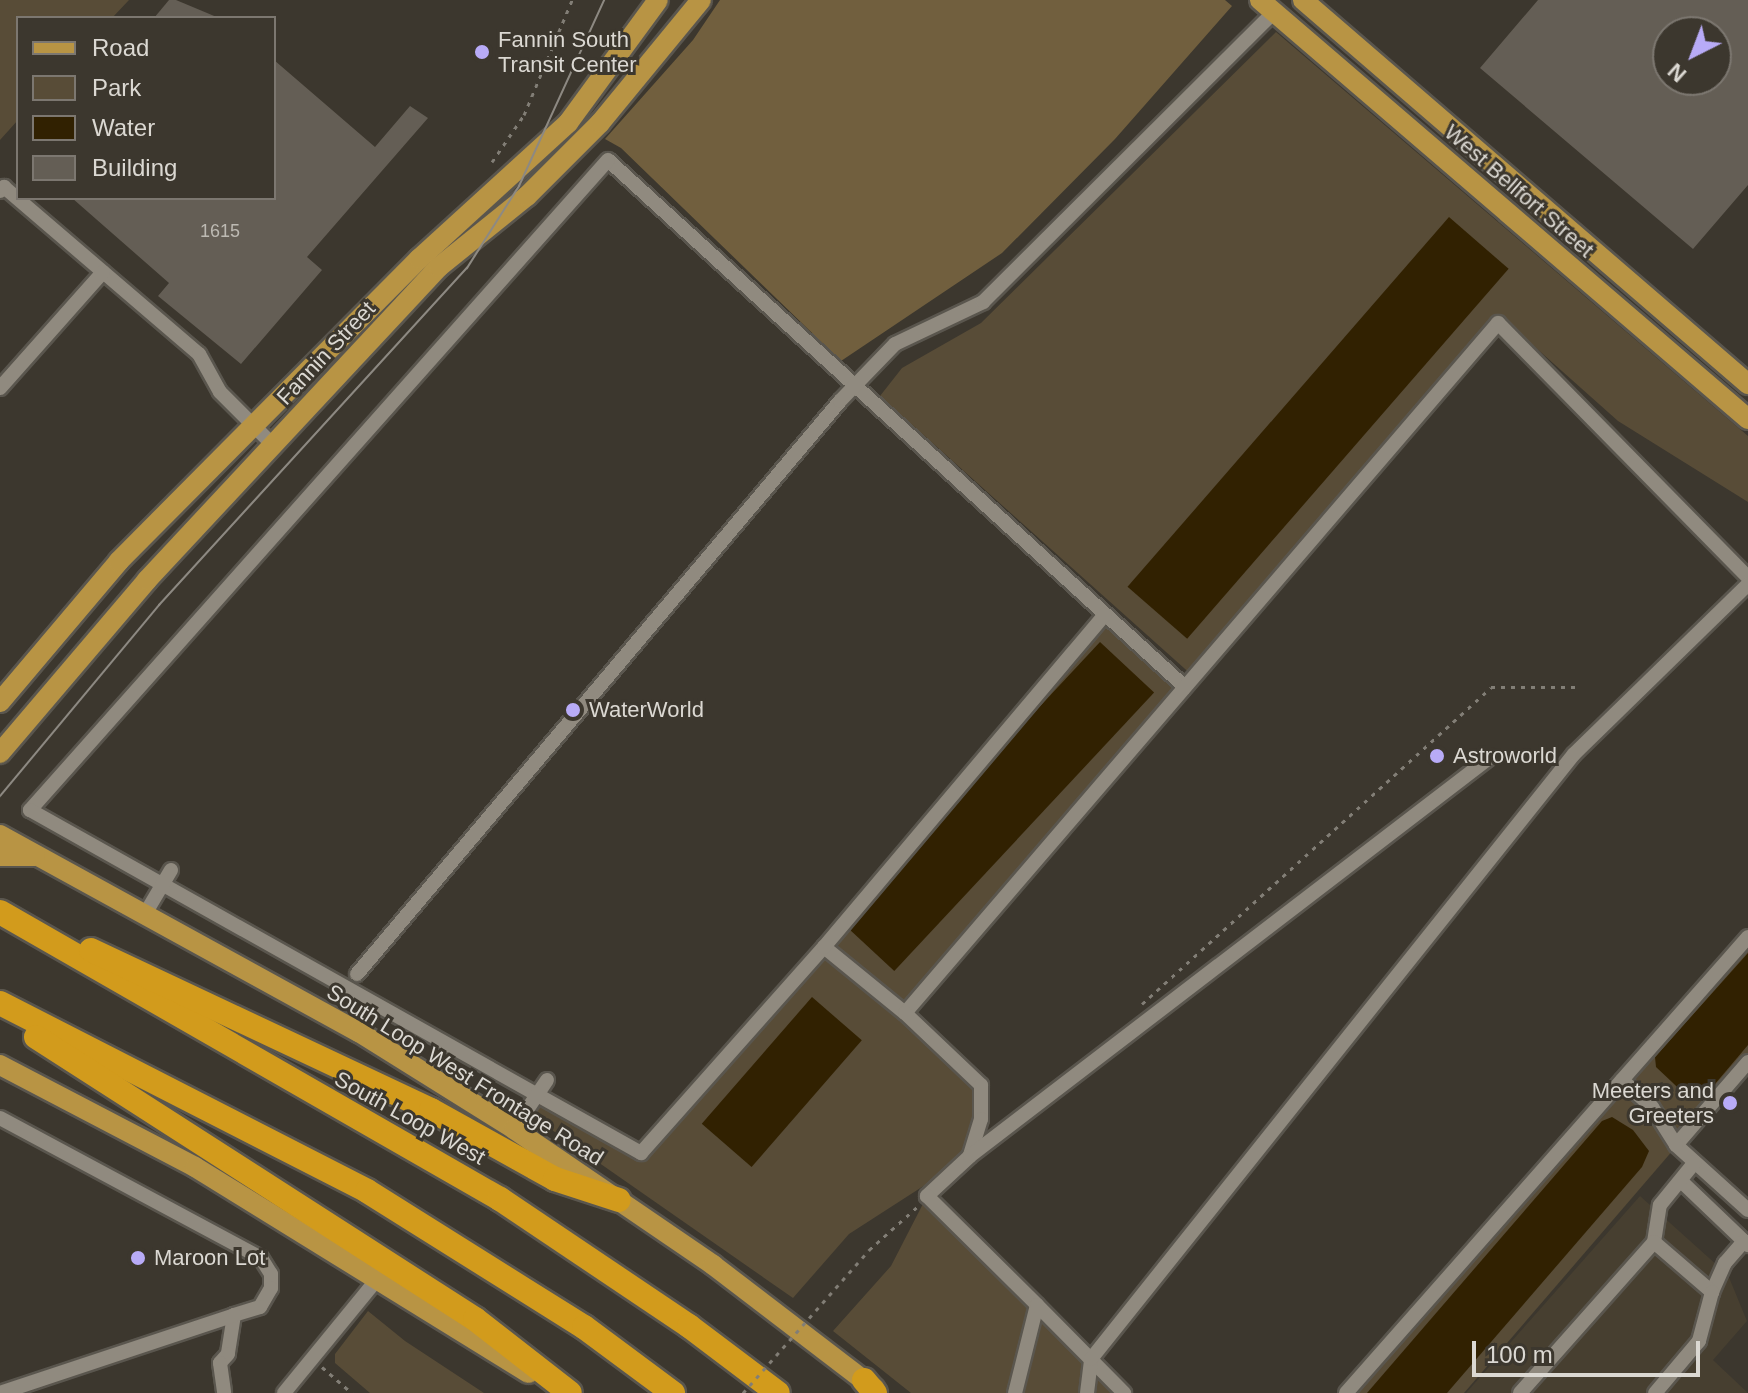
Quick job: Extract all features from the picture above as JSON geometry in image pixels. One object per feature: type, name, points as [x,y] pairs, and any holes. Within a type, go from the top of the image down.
[{"type":"highway","points":[[0,911],[260,1025],[431,1110],[555,1179],[619,1200]]},
{"type":"highway","name":"South Loop West","points":[[0,911],[500,1199],[689,1326],[778,1393]]},
{"type":"highway","points":[[0,1003],[367,1191],[584,1327],[673,1393]]},
{"type":"highway","points":[[0,1013],[475,1319],[570,1393]]},
{"type":"main road","name":"Fannin Street","points":[[1,699],[94,587],[256,428],[419,259],[568,123],[658,0]]},
{"type":"main road","name":"Fannin Street","points":[[0,753],[147,580],[439,267],[527,196],[592,131],[701,0]]},
{"type":"main road","name":"West Bellfort Street","points":[[1303,0],[1748,384]]},
{"type":"main road","name":"West Bellfort Street","points":[[1267,6],[1748,419]]},
{"type":"main road","name":"South Loop West Frontage Road","points":[[0,835],[359,1032],[514,1129],[619,1200],[873,1389]]},
{"type":"main road","points":[[0,856],[39,856]]},
{"type":"main road","points":[[0,1065],[195,1167],[561,1393]]},
{"type":"lane","points":[[357,974],[854,387],[895,344],[983,302],[1267,6]]},
{"type":"lane","points":[[1105,615],[824,947],[641,1153],[30,810],[608,160],[1185,687]]},
{"type":"lane","points":[[0,191],[4,187],[16,197]]},
{"type":"lane","points":[[19,200],[199,354],[216,386],[273,445]]},
{"type":"lane","points":[[0,388],[103,272]]},
{"type":"lane","points":[[905,1013],[1498,323],[1748,577]]},
{"type":"lane","points":[[1087,1393],[1091,1359],[1574,754],[1748,584]]},
{"type":"lane","points":[[1124,1393],[928,1197],[970,1156],[1488,759]]},
{"type":"lane","points":[[145,914],[171,870]]},
{"type":"lane","points":[[1346,1393],[1748,937]]},
{"type":"lane","points":[[824,947],[905,1013],[981,1085],[981,1119],[970,1156]]},
{"type":"lane","points":[[1676,1145],[1748,1062]]},
{"type":"lane","points":[[514,1129],[547,1080]]},
{"type":"lane","points":[[1622,1080],[1652,1107],[1676,1145],[1748,1210]]},
{"type":"lane","points":[[0,1118],[261,1258],[271,1274],[267,1300],[234,1315],[0,1393]]},
{"type":"lane","points":[[1520,1393],[1654,1242],[1660,1205],[1695,1162]]},
{"type":"lane","points":[[1655,1393],[1699,1341],[1712,1292],[1725,1263],[1746,1243],[1681,1181]]},
{"type":"lane","points":[[1654,1242],[1712,1292]]},
{"type":"lane","points":[[284,1393],[378,1278]]},
{"type":"lane","points":[[1015,1393],[1037,1305]]},
{"type":"lane","points":[[224,1393],[220,1363],[228,1354],[234,1315]]},
{"type":"path","points":[[492,162],[524,115],[572,0]]},
{"type":"path","points":[[1139,1007],[1491,687],[1578,687]]},
{"type":"path","points":[[743,1393],[869,1250],[928,1197]]},
{"type":"path","points":[[314,1360],[352,1393]]},
{"type":"shaded area","points":[[720,0],[1225,0],[1232,6],[1115,139],[1002,253],[841,361],[621,148],[605,139],[693,40]]},
{"type":"shaded area","points":[[1640,1196],[1728,1275],[1747,1321],[1713,1360],[1748,1393],[1466,1393]]},
{"type":"green space","points":[[0,0],[129,0],[114,16],[16,16],[16,122],[0,140]]},
{"type":"green space","points":[[1276,32],[1748,436],[1748,502],[1618,421],[1500,316],[1194,677],[880,396],[902,368],[981,323]]},
{"type":"green space","points":[[1105,615],[1185,687],[905,1013],[981,1085],[970,1156],[849,1234],[793,1298],[529,1114],[539,1094],[641,1152]]},
{"type":"green space","points":[[1748,937],[1748,1063],[1464,1393],[1346,1393]]},
{"type":"green space","points":[[927,1196],[1124,1393],[911,1393],[833,1331],[891,1266]]},
{"type":"green space","points":[[368,1311],[405,1341],[484,1393],[370,1393],[335,1363],[335,1354]]},
{"type":"water","points":[[1449,217],[1509,269],[1187,639],[1128,587]]},
{"type":"water","points":[[1100,642],[1154,692],[894,971],[840,921]]},
{"type":"water","points":[[1748,953],[1748,1045],[1704,1097],[1691,1100],[1656,1067],[1655,1057]]},
{"type":"water","points":[[812,997],[862,1040],[752,1167],[702,1124]]},
{"type":"water","points":[[1612,1117],[1633,1130],[1649,1151],[1642,1167],[1447,1393],[1367,1393],[1602,1121]]},
{"type":"building","points":[[169,0],[176,0],[214,16],[156,16]]},
{"type":"building","points":[[1538,0],[1748,0],[1748,185],[1693,249],[1480,68]]},
{"type":"building","points":[[276,62],[375,147],[410,106],[428,118],[307,257],[322,270],[241,364],[158,296],[169,283],[74,200],[276,200]]},
{"type":"tram line","points":[[0,796],[159,605],[467,268],[519,186],[604,0]]},
{"type":"place","name":"Fannin South Transit Center","points":[[482,52]]},
{"type":"place","name":"WaterWorld","points":[[573,710]]},
{"type":"place","name":"Astroworld","points":[[1437,756]]},
{"type":"place","name":"Meeters and Greeters","points":[[1730,1103]]},
{"type":"place","name":"Maroon Lot","points":[[138,1258]]}]
